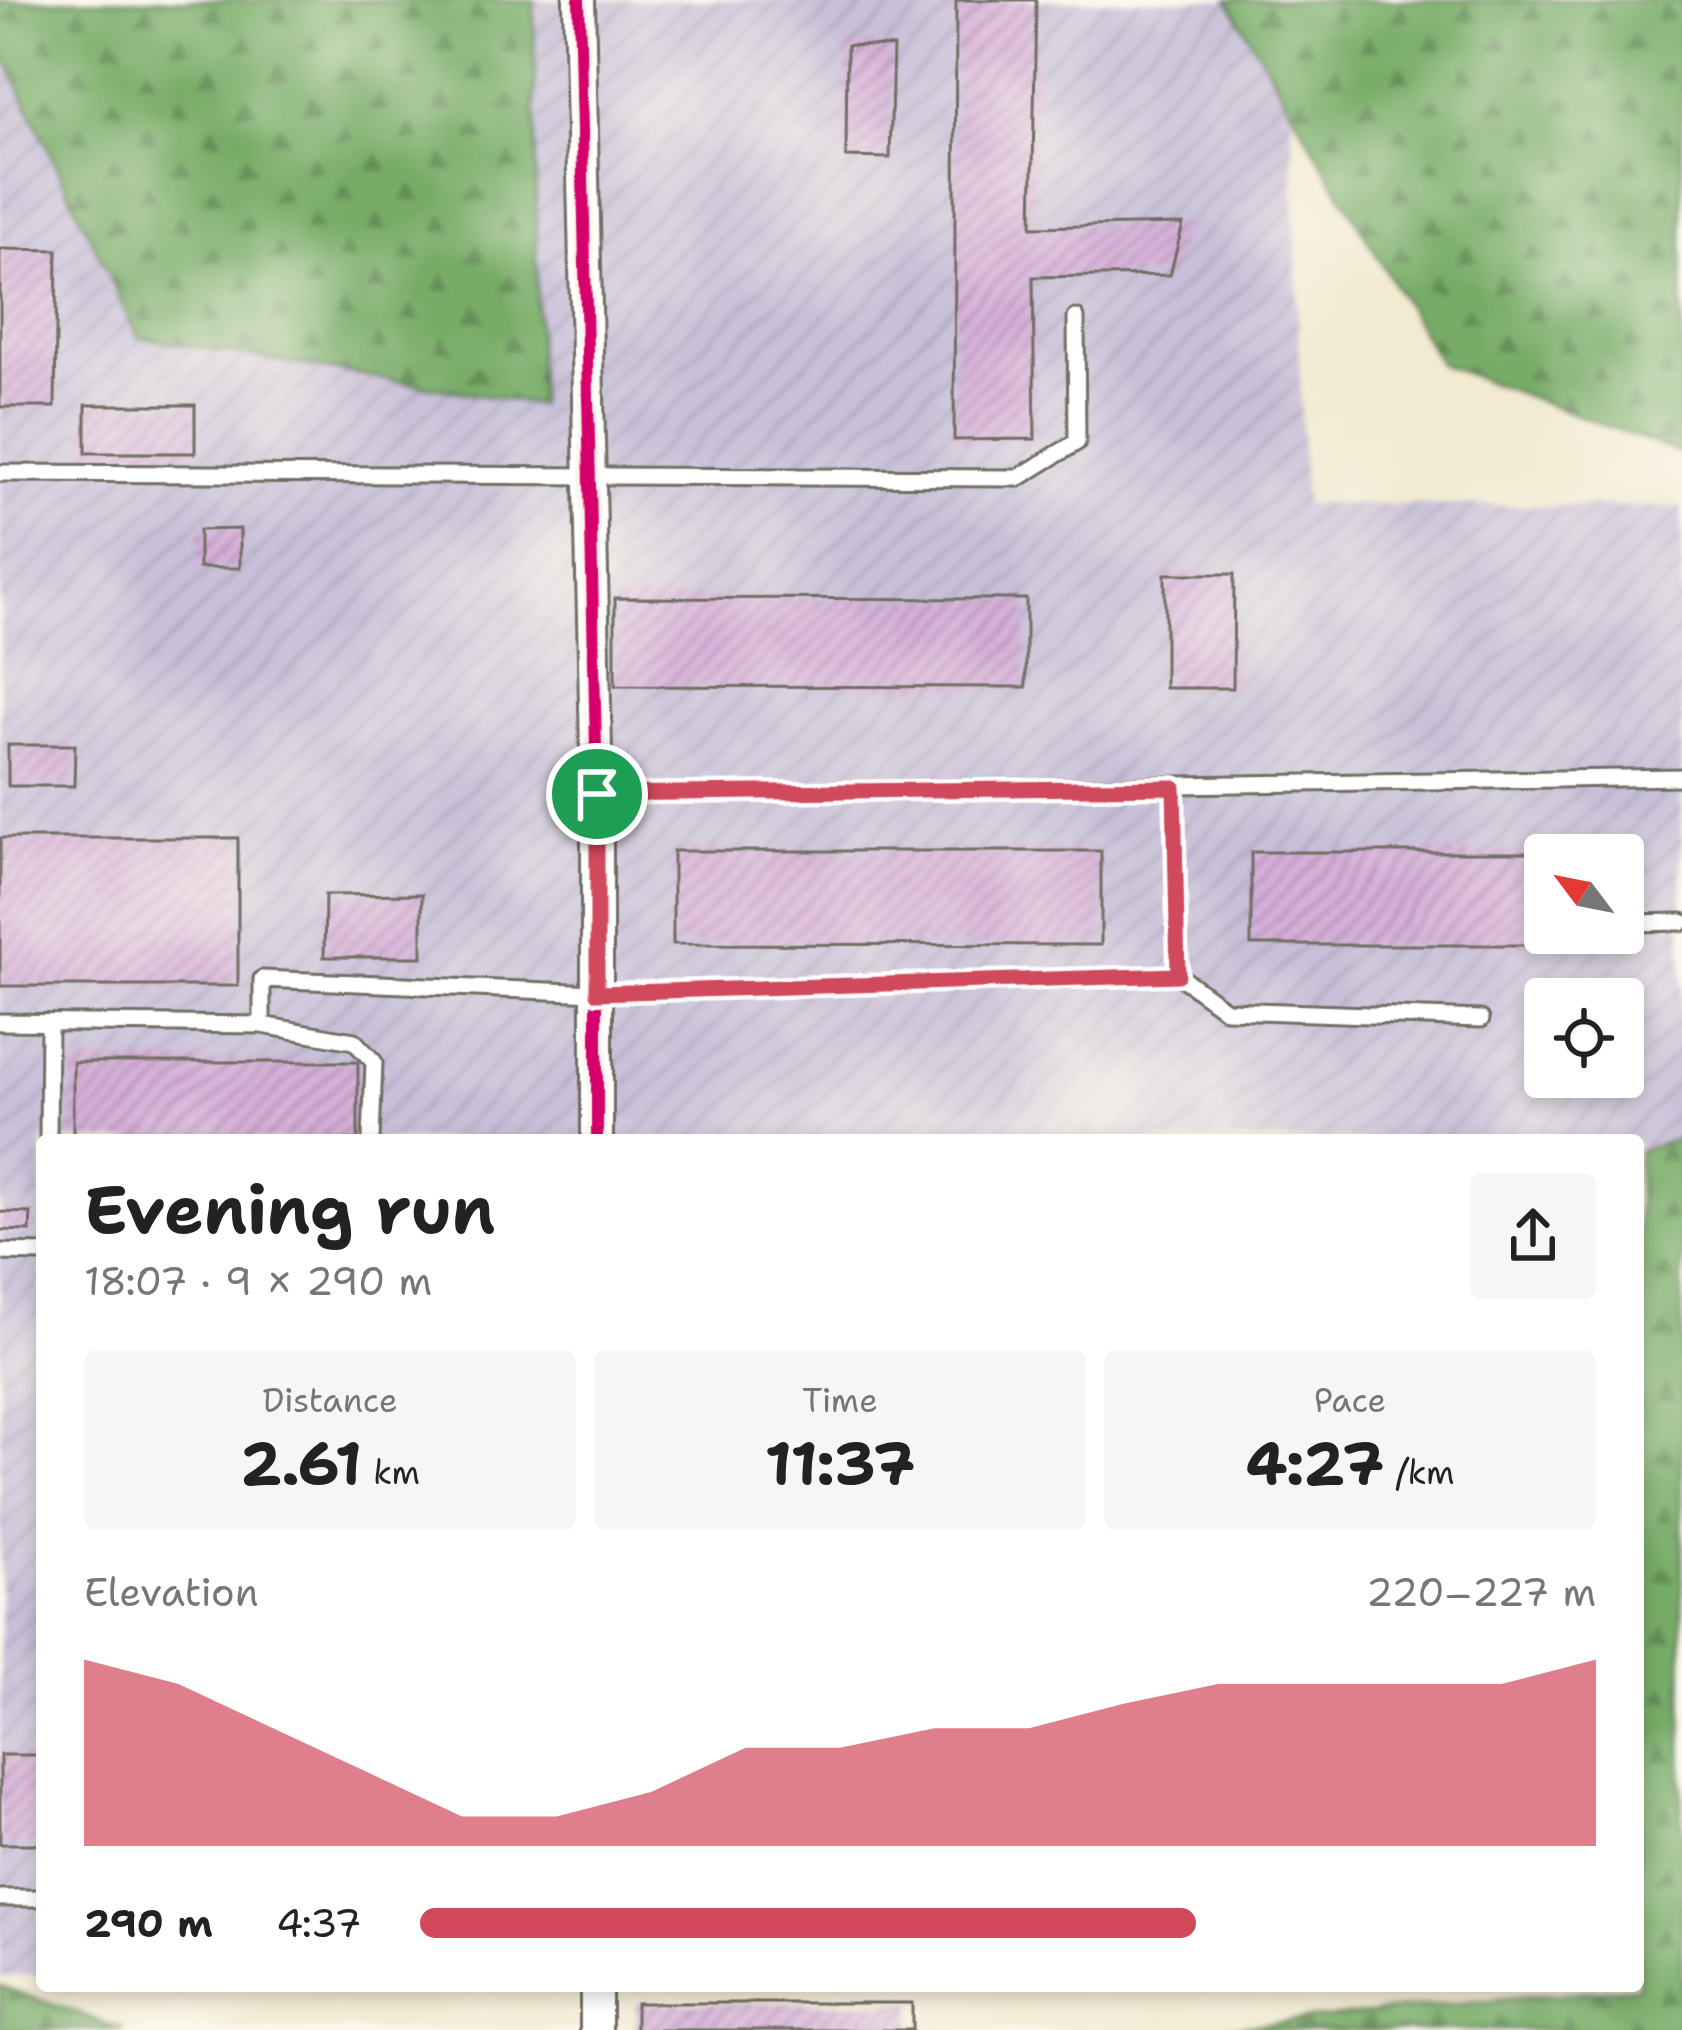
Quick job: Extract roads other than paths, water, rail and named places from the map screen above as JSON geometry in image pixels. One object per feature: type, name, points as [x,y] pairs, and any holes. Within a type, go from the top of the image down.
[{"type":"street","points":[[579,0],[597,794],[597,1134]]},
{"type":"street","points":[[596,1992],[596,2030]]},
{"type":"lane","points":[[0,473],[1018,478],[1077,442],[1076,318]]},
{"type":"lane","points":[[597,794],[1682,777]]},
{"type":"lane","points":[[1174,787],[1178,975]]},
{"type":"lane","points":[[1644,923],[1682,922]]},
{"type":"lane","points":[[262,1025],[262,979],[597,993],[1178,975],[1226,1010],[1481,1018]]},
{"type":"lane","points":[[0,1022],[262,1025],[354,1041],[374,1062],[371,1134]]},
{"type":"lane","points":[[48,1134],[49,1023]]},
{"type":"lane","points":[[0,1252],[36,1252]]},
{"type":"lane","points":[[0,1898],[36,1898]]}]
